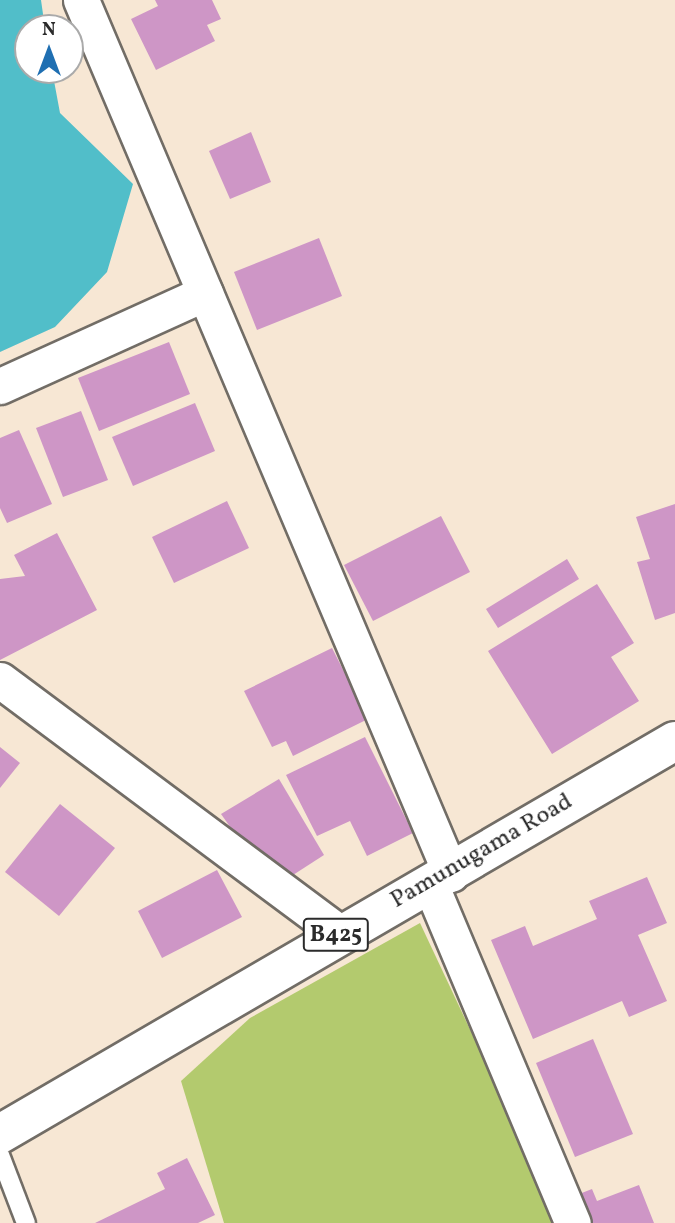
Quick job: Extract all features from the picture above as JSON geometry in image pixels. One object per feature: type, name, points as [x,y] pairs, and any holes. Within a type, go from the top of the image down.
[{"type":"main road","name":"Pamunugama Road","points":[[0,1134],[339,933],[441,880],[675,741]]},
{"type":"street","points":[[81,0],[205,293],[441,880],[573,1223]]},
{"type":"street","points":[[0,386],[205,293]]},
{"type":"street","points":[[0,680],[339,933]]},
{"type":"lane","points":[[0,1155],[26,1223]]},
{"type":"green space","points":[[420,923],[561,1223],[224,1223],[181,1081],[250,1018]]},
{"type":"water","points":[[0,0],[41,0],[43,14],[14,14],[14,84],[55,84],[60,113],[133,184],[107,272],[55,327],[0,352]]},
{"type":"building","points":[[155,0],[212,0],[221,19],[207,25],[215,41],[156,70],[131,19],[158,6]]},
{"type":"building","points":[[251,132],[271,182],[230,199],[209,151]]},
{"type":"building","points":[[319,238],[342,296],[257,330],[234,272]]},
{"type":"building","points":[[169,342],[190,394],[99,431],[78,378]]},
{"type":"building","points":[[195,403],[215,451],[133,486],[112,437]]},
{"type":"building","points":[[81,411],[108,480],[63,497],[36,428]]},
{"type":"building","points":[[19,430],[52,504],[7,523],[0,508],[0,438]]},
{"type":"building","points":[[227,501],[249,548],[174,583],[152,537]]},
{"type":"building","points":[[675,504],[675,613],[655,620],[637,562],[650,559],[636,517]]},
{"type":"building","points":[[441,516],[470,572],[373,621],[344,565]]},
{"type":"building","points":[[57,533],[97,610],[0,660],[0,579],[25,576],[14,555]]},
{"type":"building","points":[[567,559],[579,579],[498,628],[486,609]]},
{"type":"building","points":[[597,584],[634,643],[611,657],[639,701],[552,754],[488,651]]},
{"type":"building","points":[[332,648],[368,719],[293,756],[286,741],[272,747],[244,691]]},
{"type":"building","points":[[365,737],[413,833],[367,856],[350,821],[317,836],[286,775]]},
{"type":"building","points":[[0,747],[20,763],[0,788]]},
{"type":"building","points":[[279,779],[324,855],[293,875],[238,838],[221,814]]},
{"type":"building","points":[[60,804],[115,848],[59,916],[5,872]]},
{"type":"building","points":[[217,870],[242,917],[162,958],[138,911]]},
{"type":"building","points":[[647,877],[667,923],[638,935],[667,1001],[629,1017],[622,1001],[533,1039],[491,940],[525,926],[533,946],[597,919],[589,901]]},
{"type":"building","points":[[593,1039],[633,1134],[575,1157],[536,1063]]},
{"type":"building","points":[[187,1158],[215,1215],[198,1223],[95,1223],[165,1189],[157,1173]]},
{"type":"building","points":[[639,1185],[654,1223],[584,1223],[574,1196],[592,1189],[597,1201]]}]
